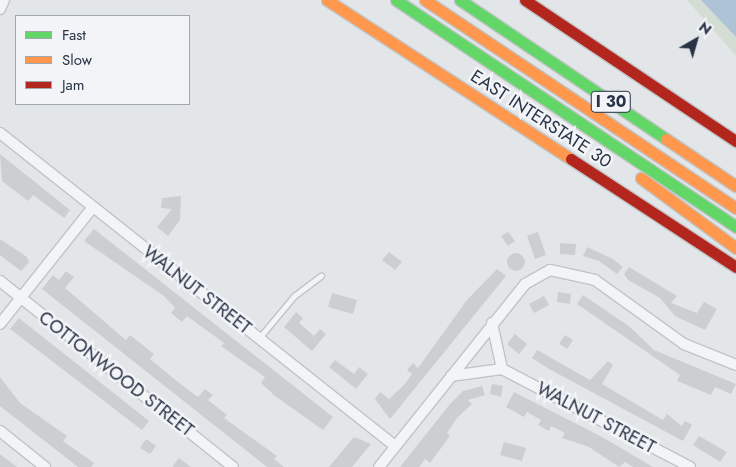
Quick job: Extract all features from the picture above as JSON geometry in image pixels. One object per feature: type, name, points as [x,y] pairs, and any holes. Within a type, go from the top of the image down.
[{"type":"main road","name":"EAST INTERSTATE 30","points":[[327,0],[736,268]]},
{"type":"main road","name":"I 30","points":[[396,0],[736,227]]},
{"type":"main road","points":[[425,0],[736,208]]},
{"type":"main road","name":"I 30","points":[[460,0],[736,186]]},
{"type":"main road","points":[[474,0],[486,17]]},
{"type":"main road","points":[[525,0],[736,141]]},
{"type":"main road","points":[[540,96],[568,129],[736,248]]},
{"type":"street","points":[[0,10],[4,0]]},
{"type":"street","name":"WALNUT STREET","points":[[0,133],[395,446]]},
{"type":"street","points":[[0,324],[93,207]]},
{"type":"street","points":[[379,467],[492,323],[525,284],[538,275],[562,269],[595,280],[684,344],[736,364]]},
{"type":"street","name":"COTTONWOOD STREET","points":[[0,281],[233,467]]},
{"type":"street","points":[[450,376],[502,369],[492,323]]},
{"type":"street","name":"WALNUT STREET","points":[[502,369],[690,467]]},
{"type":"street","points":[[0,431],[45,467]]},
{"type":"lane","points":[[259,338],[294,296],[321,276]]},
{"type":"shaded area","points":[[687,0],[736,0],[736,56]]},
{"type":"water","points":[[701,0],[736,0],[736,37]]},
{"type":"building","points":[[0,154],[70,210],[64,218],[33,195],[28,201],[2,181]]},
{"type":"building","points":[[181,196],[180,220],[168,236],[157,227],[172,209],[161,208],[162,198]]},
{"type":"building","points":[[94,229],[333,417],[323,430],[275,396],[261,383],[265,377],[221,346],[224,343],[187,316],[182,322],[171,313],[175,308],[164,296],[84,241]]},
{"type":"building","points":[[508,232],[515,241],[508,246],[501,236]]},
{"type":"building","points":[[538,232],[546,255],[535,259],[527,236]]},
{"type":"building","points":[[0,239],[27,257],[29,262],[21,271],[0,255]]},
{"type":"building","points":[[560,243],[576,244],[575,255],[560,254]]},
{"type":"building","points":[[587,247],[613,259],[623,267],[617,274],[599,261],[583,256]]},
{"type":"building","points":[[389,252],[402,262],[395,270],[382,260]]},
{"type":"building","points":[[516,253],[524,258],[525,262],[520,270],[516,271],[508,266],[507,262],[512,254]]},
{"type":"building","points":[[629,267],[677,296],[671,303],[697,313],[704,302],[717,309],[705,330],[675,316],[660,298],[628,280],[624,274]]},
{"type":"building","points":[[497,269],[506,276],[390,419],[375,399],[380,392],[389,399],[404,385],[412,374],[407,370],[413,363],[418,368],[467,300]]},
{"type":"building","points":[[66,271],[74,277],[65,288],[126,340],[130,335],[154,354],[150,359],[198,397],[205,389],[213,395],[208,400],[227,415],[224,418],[277,456],[274,459],[284,467],[267,467],[42,289],[53,275],[59,280]]},
{"type":"building","points":[[558,292],[571,294],[570,304],[557,302]]},
{"type":"building","points":[[332,293],[357,300],[353,314],[328,307]]},
{"type":"building","points":[[583,295],[630,327],[654,350],[736,384],[731,394],[715,387],[711,395],[677,381],[680,375],[577,304]]},
{"type":"building","points":[[544,296],[549,305],[534,313],[529,304]]},
{"type":"building","points":[[296,312],[303,318],[299,323],[314,336],[320,329],[326,334],[312,351],[284,327]]},
{"type":"building","points":[[19,318],[149,421],[142,430],[10,329]]},
{"type":"building","points":[[515,334],[527,344],[519,354],[507,344]]},
{"type":"building","points":[[565,335],[573,340],[567,349],[559,344]]},
{"type":"building","points":[[537,350],[590,380],[608,361],[613,365],[602,384],[663,420],[667,414],[682,426],[685,421],[692,425],[683,441],[549,369],[532,358]]},
{"type":"building","points":[[335,360],[354,374],[359,367],[368,374],[356,389],[329,367]]},
{"type":"building","points":[[0,377],[20,403],[67,436],[63,441],[94,463],[91,467],[78,467],[0,406]]},
{"type":"building","points":[[492,384],[503,386],[501,397],[490,394]]},
{"type":"building","points":[[482,386],[485,395],[468,400],[472,404],[457,418],[447,433],[450,436],[430,463],[425,459],[419,467],[400,467],[450,404],[463,391]]},
{"type":"building","points":[[514,392],[602,437],[653,467],[633,467],[625,462],[619,467],[589,447],[562,438],[565,433],[551,426],[549,431],[538,425],[541,420],[527,412],[524,417],[506,407]]},
{"type":"building","points":[[699,436],[727,452],[720,462],[693,445]]},
{"type":"building","points":[[354,437],[371,444],[352,467],[329,467]]},
{"type":"building","points":[[146,439],[156,446],[150,454],[140,448]]},
{"type":"building","points":[[504,442],[526,448],[522,461],[500,455]]},
{"type":"building","points":[[0,454],[17,467],[0,467]]},
{"type":"building","points":[[179,458],[191,467],[172,467]]},
{"type":"traffic: fast","points":[[396,0],[736,227]]},
{"type":"traffic: fast","points":[[460,0],[666,139]]},
{"type":"traffic: slow","points":[[327,0],[571,159]]},
{"type":"traffic: slow","points":[[425,0],[736,208]]},
{"type":"traffic: slow","points":[[666,139],[736,186]]},
{"type":"traffic: slow","points":[[641,178],[736,248]]},
{"type":"traffic: jam","points":[[525,0],[736,141]]},
{"type":"traffic: jam","points":[[571,159],[736,267]]}]
